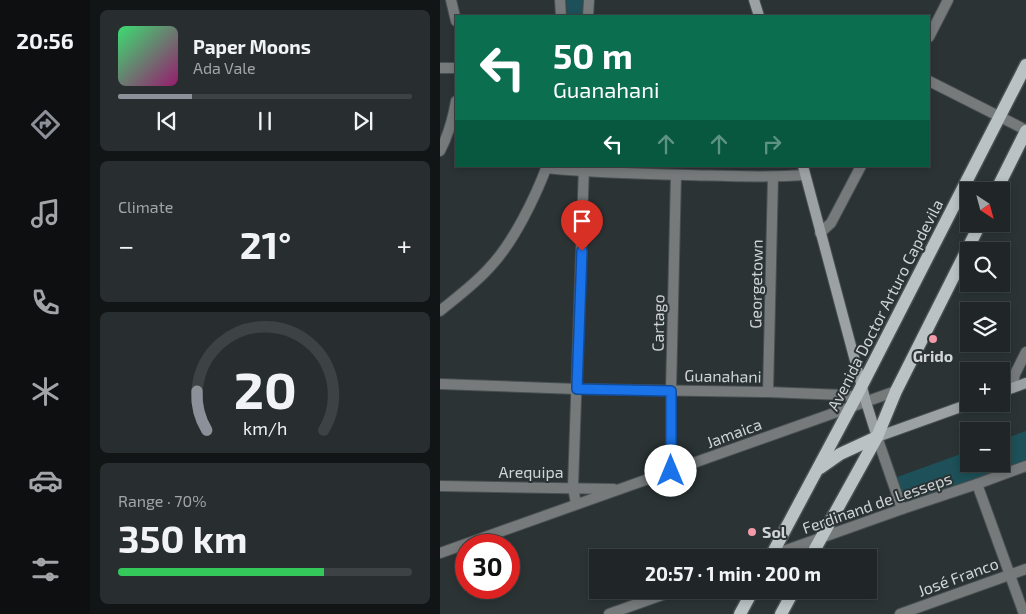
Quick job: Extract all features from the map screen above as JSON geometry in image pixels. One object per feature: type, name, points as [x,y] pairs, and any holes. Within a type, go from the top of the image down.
[{"type":"main road","points":[[754,0],[759,15]]},
{"type":"main road","name":"Avenida Doctor Arturo Capdevila","points":[[773,549],[816,470],[857,402],[862,385],[1026,65]]},
{"type":"main road","points":[[1000,182],[1026,131]]},
{"type":"main road","points":[[804,171],[862,385]]},
{"type":"main road","points":[[814,549],[877,437],[896,391],[976,232]]},
{"type":"main road","points":[[1012,388],[1026,383]]},
{"type":"main road","points":[[857,402],[877,437]]},
{"type":"main road","points":[[816,470],[840,454],[877,437],[960,407]]},
{"type":"main road","points":[[740,614],[748,599]]},
{"type":"main road","points":[[781,614],[789,599]]},
{"type":"street","points":[[451,0],[455,17]]},
{"type":"street","points":[[560,0],[561,15]]},
{"type":"street","points":[[588,15],[589,0]]},
{"type":"street","points":[[930,35],[948,0]]},
{"type":"street","points":[[440,68],[455,68]]},
{"type":"street","points":[[930,82],[1026,131]]},
{"type":"street","points":[[440,151],[444,144],[455,106]]},
{"type":"street","points":[[440,311],[473,284],[491,266],[510,240],[530,206],[547,167],[676,175],[773,177],[804,171]]},
{"type":"street","points":[[820,233],[831,223],[860,167]]},
{"type":"street","points":[[576,504],[573,487],[584,169]]},
{"type":"street","name":"Cartago","points":[[671,471],[676,175]]},
{"type":"street","name":"Georgetown","points":[[768,392],[773,177]]},
{"type":"street","points":[[1012,388],[1015,374],[1026,352]]},
{"type":"street","name":"Guanahani","points":[[440,384],[577,389],[844,394],[857,402]]},
{"type":"street","name":"Jamaica","points":[[440,554],[857,402],[896,391]]},
{"type":"street","points":[[877,437],[902,509]]},
{"type":"street","name":"Ferdinand de Lesseps","points":[[790,549],[1026,466]]},
{"type":"street","points":[[977,484],[1024,614]]},
{"type":"street","name":"Arequipa","points":[[440,486],[622,489]]},
{"type":"street","name":"José Franco","points":[[900,614],[922,610],[1026,569]]},
{"type":"street","points":[[609,614],[631,610],[656,599]]},
{"type":"shaded area","points":[[566,0],[583,0],[582,15],[567,15]]},
{"type":"shaded area","points":[[1026,431],[1026,462],[1010,468],[1010,437]]},
{"type":"shaded area","points":[[960,454],[960,472],[999,472],[907,506],[897,477]]},
{"type":"place","name":"Grido","points":[[933,339]]},
{"type":"place","name":"Sol","points":[[752,532]]},
{"type":"route","points":[[582,251],[577,389],[671,391],[671,471]]}]
